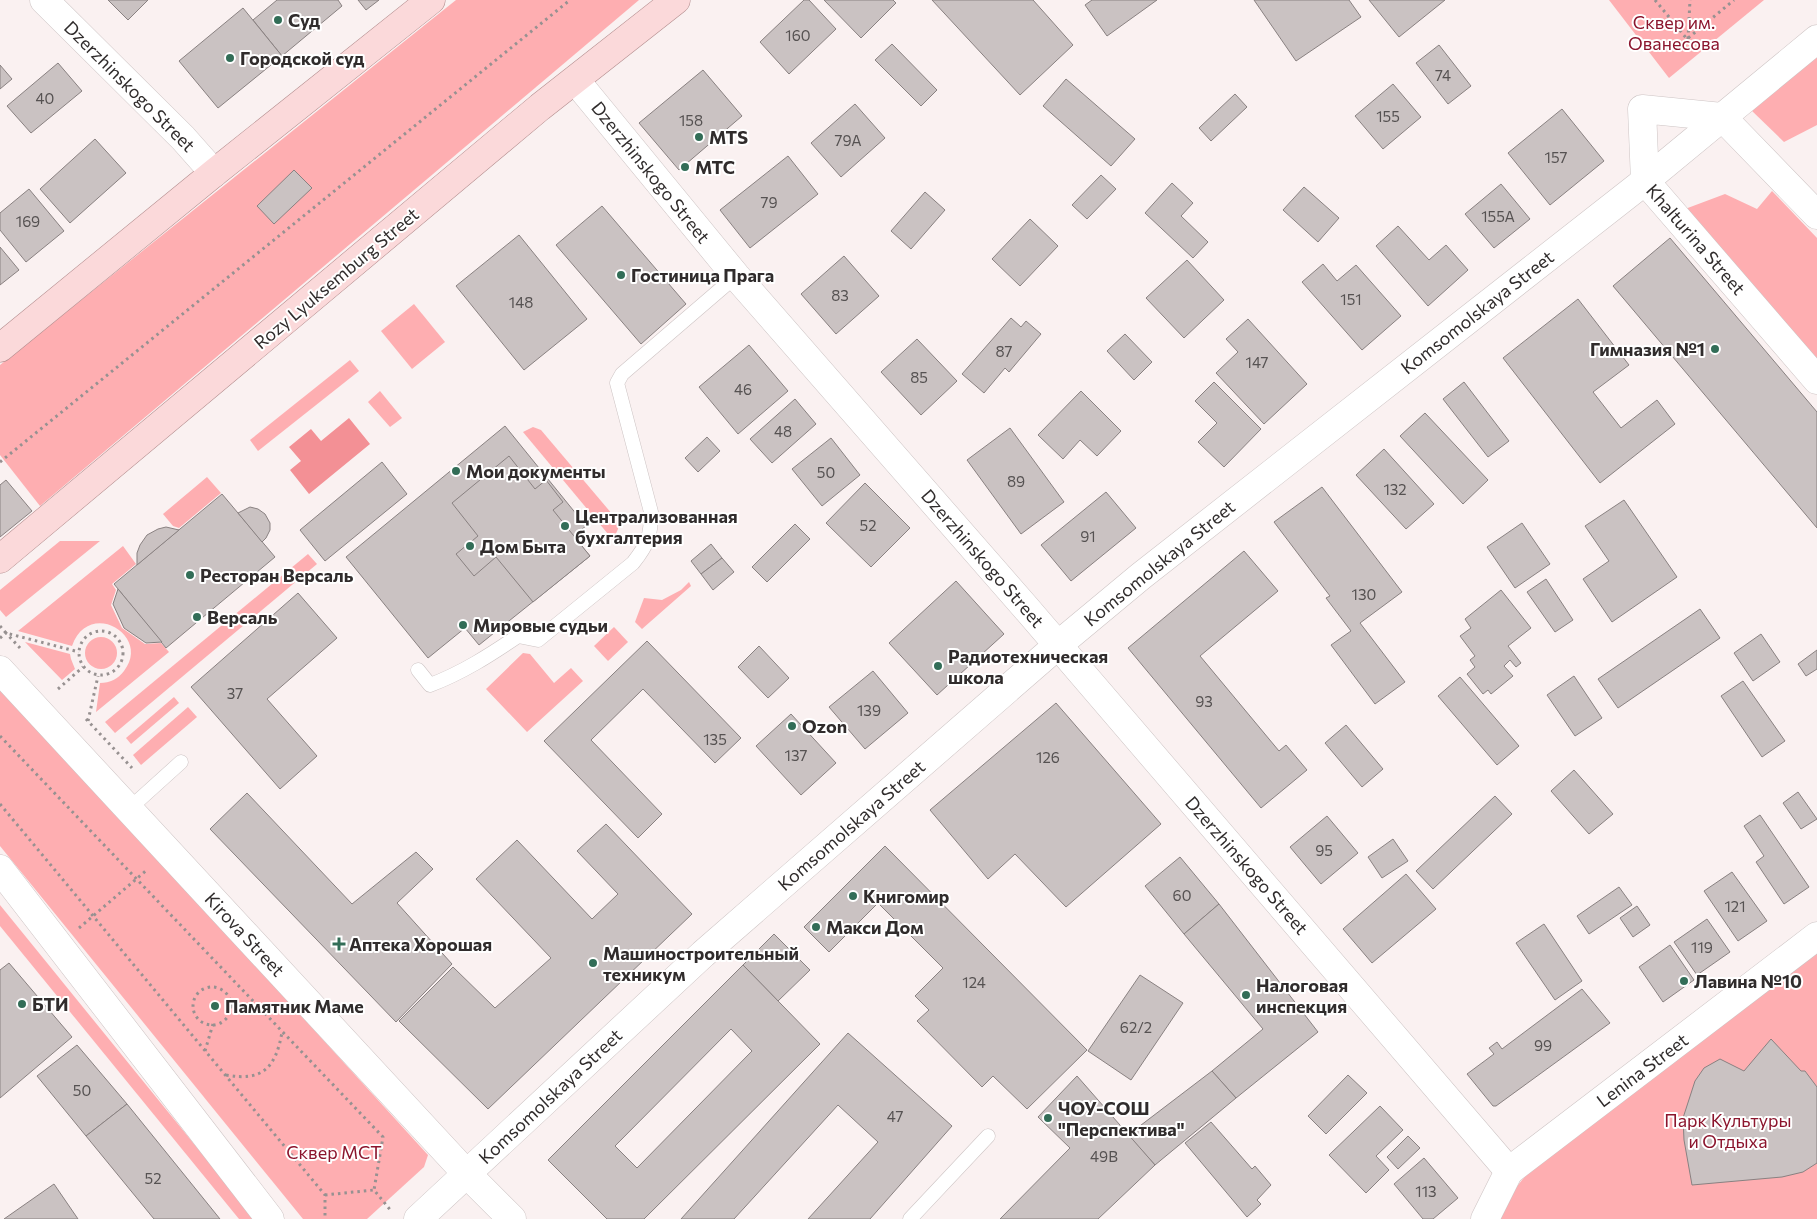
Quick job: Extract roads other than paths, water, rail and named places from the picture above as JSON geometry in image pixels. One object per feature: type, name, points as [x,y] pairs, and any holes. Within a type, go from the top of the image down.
[{"type":"main road","points":[[0,348],[214,173],[431,0]]},
{"type":"main road","name":"Rozy Lyuksemburg Street","points":[[0,559],[540,107],[676,0]]},
{"type":"street","name":"Dzerzhinskogo Street","points":[[44,0],[183,138],[214,173]]},
{"type":"street","name":"Komsomolskaya Street","points":[[418,1219],[703,954],[1058,644],[1157,563],[1644,181],[1817,39]]},
{"type":"street","name":"Dzerzhinskogo Street","points":[[576,80],[736,276],[1058,644],[1509,1171]]},
{"type":"street","name":"Khalturina Street","points":[[1722,117],[1642,109],[1644,181],[1817,380]]},
{"type":"street","points":[[1722,117],[1817,215]]},
{"type":"street","name":"Kirova Street","points":[[0,670],[466,1173],[512,1219]]},
{"type":"street","points":[[0,869],[270,1219]]},
{"type":"street","name":"Lenina Street","points":[[1485,1219],[1509,1171],[1817,936]]},
{"type":"lane","points":[[418,670],[430,685],[487,657],[518,636],[538,640],[633,563],[645,548],[651,530],[651,512],[617,383],[622,374],[736,276]]},
{"type":"lane","points":[[129,809],[181,762]]},
{"type":"lane","points":[[910,1219],[988,1136]]},
{"type":"place","name":"Суд","points":[[278,20]]},
{"type":"place","name":"Городской суд","points":[[230,58]]},
{"type":"place","name":"MTS","points":[[699,137]]},
{"type":"place","name":"МТС","points":[[685,167]]},
{"type":"place","name":"Гостиница Прага","points":[[621,275]]},
{"type":"place","name":"Гимназия №1","points":[[1715,349]]},
{"type":"place","name":"Мои документы","points":[[456,471]]},
{"type":"place","name":"Централизованная бухгалтерия","points":[[565,526]]},
{"type":"place","name":"Дом Быта","points":[[470,546]]},
{"type":"place","name":"Ресторан Версаль","points":[[190,575]]},
{"type":"place","name":"Версаль","points":[[197,617]]},
{"type":"place","name":"Мировые судьи","points":[[463,625]]},
{"type":"place","name":"Радиотехническая школа","points":[[938,666]]},
{"type":"place","name":"Ozon","points":[[792,726]]},
{"type":"place","name":"Книгомир","points":[[853,896]]},
{"type":"place","name":"Макси Дом","points":[[816,927]]},
{"type":"place","name":"Аптека Хорошая","points":[[339,944]]},
{"type":"place","name":"Машиностроительный техникум","points":[[593,963]]},
{"type":"place","name":"Лавина №10","points":[[1684,981]]},
{"type":"place","name":"Налоговая инспекция","points":[[1246,995]]},
{"type":"place","name":"БТИ","points":[[22,1004]]},
{"type":"place","name":"Памятник Маме","points":[[215,1006]]},
{"type":"place","name":"ЧОУ-СОШ \"Перспектива\"","points":[[1048,1118]]},
{"type":"park label","name":"Сквер им. Ованесова","points":[[1674,32]]},
{"type":"park label","name":"Парк Культуры и Отдыха","points":[[1728,1130]]},
{"type":"park label","name":"Сквер МСТ","points":[[334,1152]]}]
